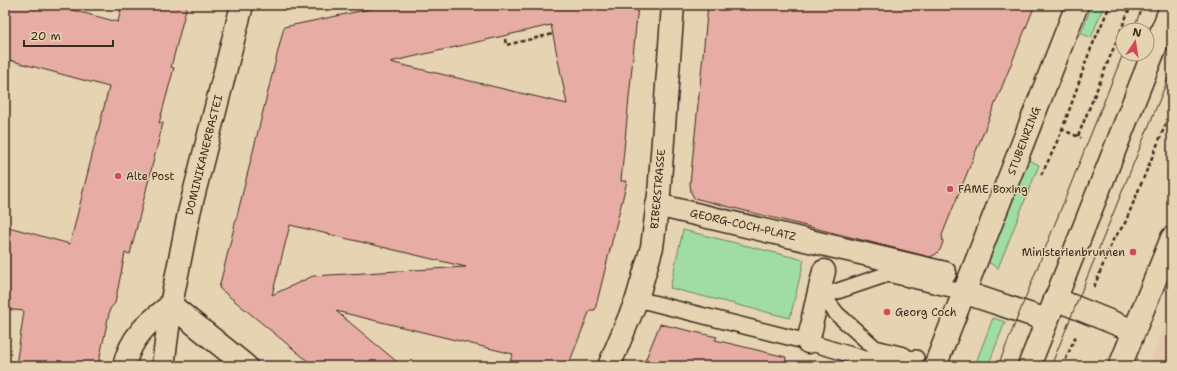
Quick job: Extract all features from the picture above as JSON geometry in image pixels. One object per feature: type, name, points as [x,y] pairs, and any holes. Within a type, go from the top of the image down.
[{"type":"street","name":"DOMINIKANERBASTEI","points":[[163,366],[171,305],[189,213],[242,5]]},
{"type":"street","name":"BIBERSTRASSE","points":[[609,366],[637,299],[652,247],[657,205],[673,5]]},
{"type":"street","name":"STUBENRING","points":[[931,364],[964,292],[1077,5]]},
{"type":"street","points":[[1029,366],[1172,5]]},
{"type":"street","name":"GEORG-COCH-PLATZ","points":[[657,205],[826,260],[945,272]]},
{"type":"street","points":[[1120,366],[1172,238]]},
{"type":"street","points":[[811,328],[826,260]]},
{"type":"street","points":[[964,292],[1047,320]]},
{"type":"street","points":[[1055,300],[1134,331]]},
{"type":"street","points":[[124,366],[126,355],[143,328],[171,305],[246,366]]},
{"type":"lane","points":[[931,364],[875,348],[838,314],[823,296],[888,274],[964,292]]},
{"type":"lane","points":[[637,299],[811,328],[875,362],[931,364]]},
{"type":"path","points":[[1038,179],[1049,161],[1077,92],[1083,70],[1110,5]]},
{"type":"path","points":[[1078,136],[1130,5]]},
{"type":"path","points":[[505,39],[506,45],[553,34]]},
{"type":"path","points":[[1063,366],[1113,240],[1126,224],[1172,109]]},
{"type":"shaded area","points":[[1172,310],[1172,366],[1149,366]]},
{"type":"green space","points":[[1092,5],[1104,5],[1091,38],[1081,33]]},
{"type":"green space","points":[[1028,160],[1039,165],[998,268],[988,262]]},
{"type":"green space","points":[[683,230],[804,260],[790,318],[670,288]]},
{"type":"green space","points":[[993,318],[1005,322],[988,366],[975,365]]},
{"type":"building","name":"Alte Post","points":[[5,5],[53,5],[118,22],[122,5],[187,5],[171,67],[174,68],[159,123],[163,123],[130,254],[125,253],[115,303],[110,309],[98,366],[16,366],[24,311],[5,309],[5,226],[70,244],[109,87],[5,59]]},
{"type":"building","points":[[389,5],[638,5],[621,181],[627,181],[595,310],[590,310],[568,366],[508,366],[513,354],[336,311],[402,366],[314,366],[219,288],[284,27]],"holes":[[[551,25],[567,104],[390,62]],[[290,225],[466,267],[313,276],[272,295]]]},
{"type":"building","points":[[708,5],[1035,5],[942,235],[943,242],[940,250],[936,254],[930,257],[694,198],[691,192],[690,184]]},
{"type":"building","points":[[660,324],[717,337],[715,340],[786,357],[785,366],[643,366]]},
{"type":"tram line","points":[[1136,22],[1143,5]]},
{"type":"tram line","points":[[998,366],[1120,62]]},
{"type":"tram line","points":[[1051,366],[1172,69]]},
{"type":"place","name":"Alte Post","points":[[118,176]]},
{"type":"place","name":"FAME Boxing","points":[[950,189]]},
{"type":"place","name":"Ministerienbrunnen","points":[[1133,252]]},
{"type":"place","name":"Georg Coch","points":[[887,312]]}]
